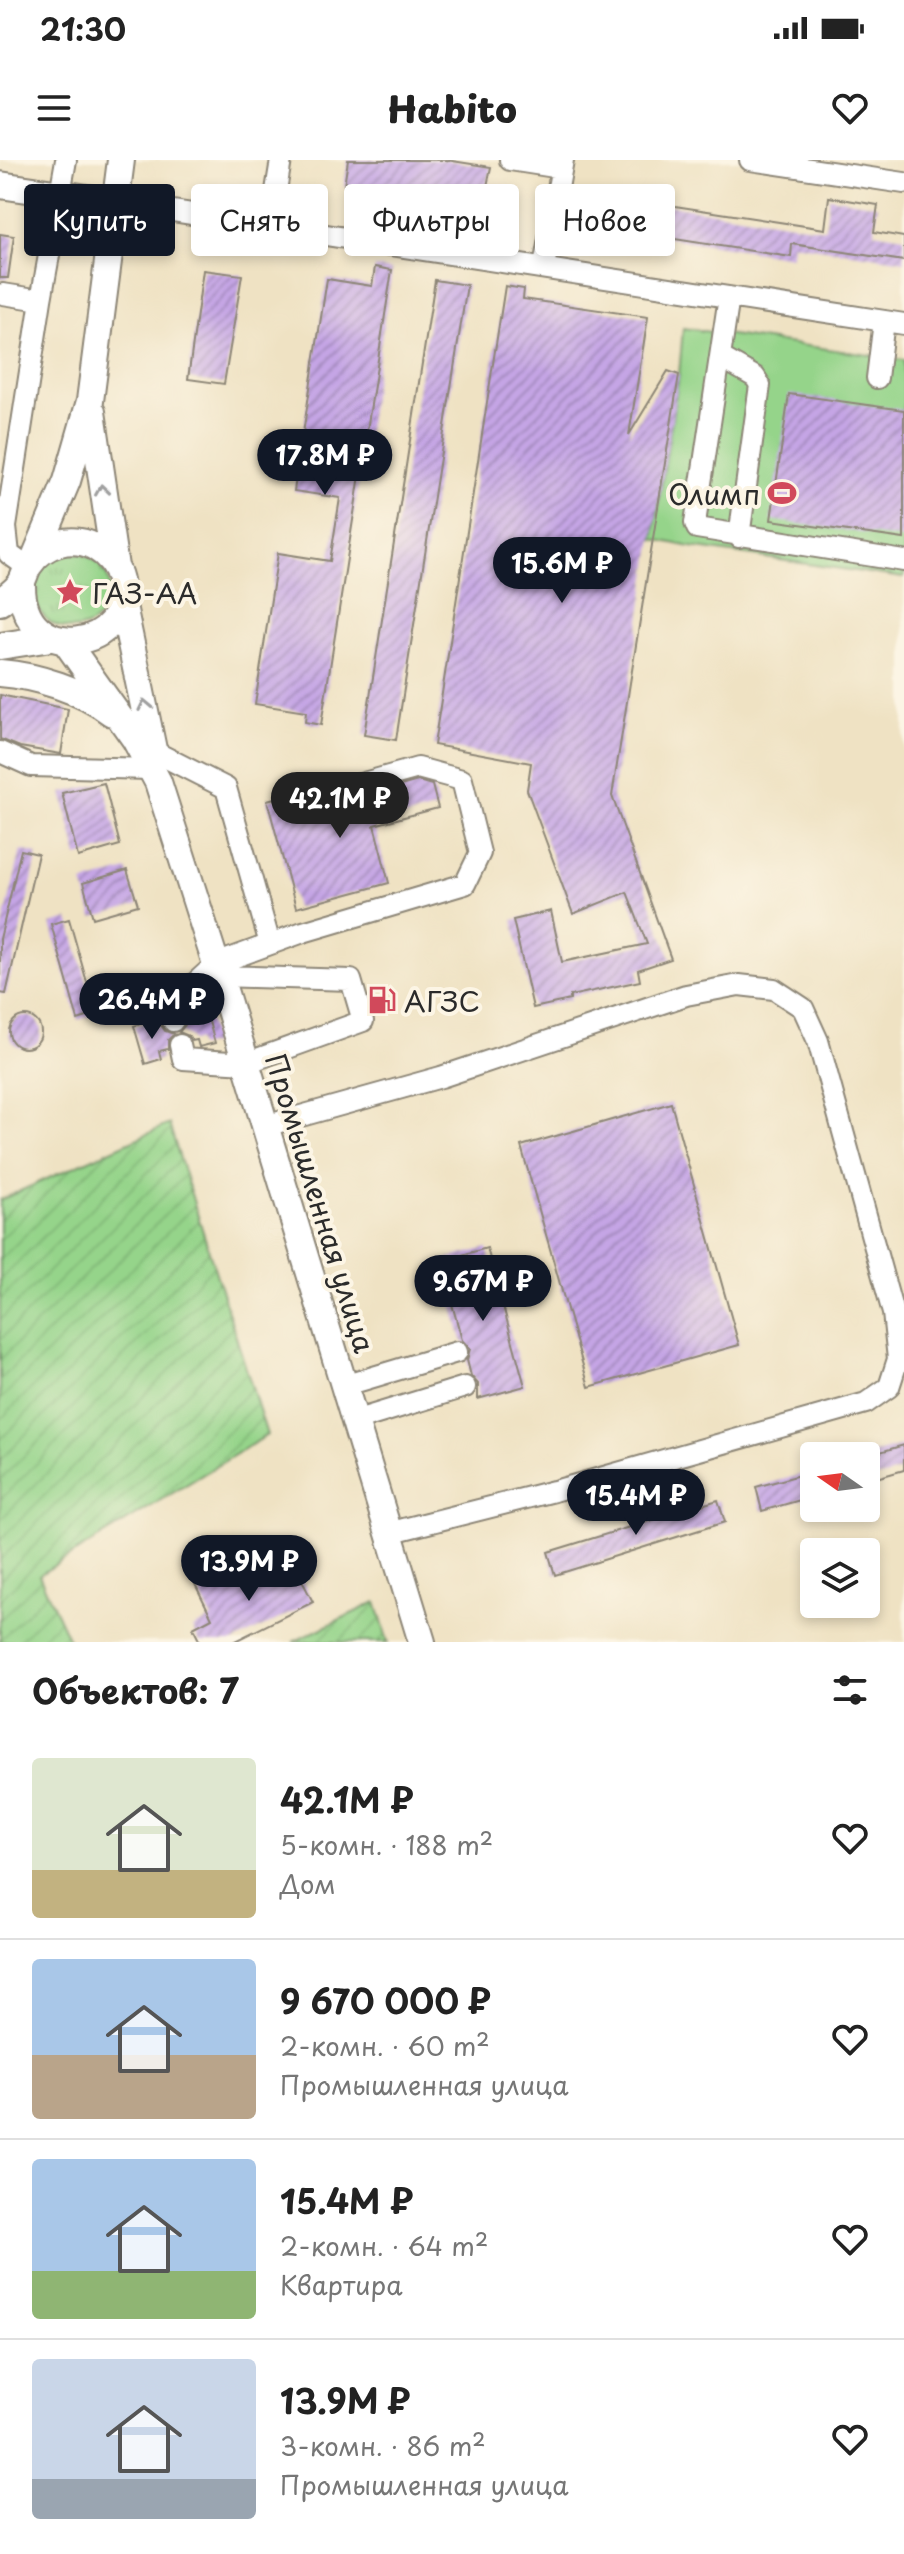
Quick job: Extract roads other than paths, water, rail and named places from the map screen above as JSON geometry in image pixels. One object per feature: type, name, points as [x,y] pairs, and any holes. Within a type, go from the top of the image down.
[{"type":"main road","points":[[118,184],[121,160]]},
{"type":"main road","points":[[0,185],[24,189]]},
{"type":"main road","points":[[108,256],[90,401],[67,481],[28,568],[21,599],[26,615],[37,629],[58,640],[123,721],[154,768]]},
{"type":"main road","points":[[0,646],[58,640],[82,641],[97,635],[118,612],[121,581],[115,567],[90,401]]},
{"type":"main road","points":[[0,602],[49,546],[79,542],[93,546],[115,567]]},
{"type":"main road","points":[[121,596],[154,768]]},
{"type":"main road","points":[[0,673],[43,681],[80,694],[123,721]]},
{"type":"main road","name":"Промышленная улица","points":[[154,768],[422,1642]]},
{"type":"street","points":[[62,184],[66,160]]},
{"type":"street","points":[[277,184],[281,160]]},
{"type":"street","points":[[510,160],[562,164],[544,267]]},
{"type":"street","points":[[750,160],[904,183]]},
{"type":"street","points":[[328,236],[894,323],[877,378]]},
{"type":"street","points":[[28,568],[9,554],[3,526],[49,256]]},
{"type":"street","points":[[729,297],[695,523],[700,530],[904,561]]},
{"type":"street","points":[[1,300],[41,300]]},
{"type":"street","points":[[720,357],[755,377],[760,385],[739,537]]},
{"type":"street","points":[[0,752],[31,766],[154,768],[226,788],[270,944]]},
{"type":"street","points":[[173,1021],[169,1007],[218,970],[270,944],[303,932],[465,884],[480,853],[462,780],[418,768],[313,797]]},
{"type":"street","points":[[180,1045],[183,1059],[246,1063],[363,1021],[351,980],[218,970]]},
{"type":"street","points":[[265,1126],[441,1077],[686,995],[739,985],[774,989],[803,1008],[818,1041],[893,1313],[898,1359],[889,1387],[866,1403],[554,1491],[388,1533]]},
{"type":"street","points":[[343,1386],[457,1352]]},
{"type":"street","points":[[354,1421],[465,1387]]},
{"type":"place","name":"Олимп","points":[[782,493]]},
{"type":"place","name":"ГАЗ-АА","points":[[70,592]]},
{"type":"place","name":"АГЗС","points":[[382,1000]]}]
